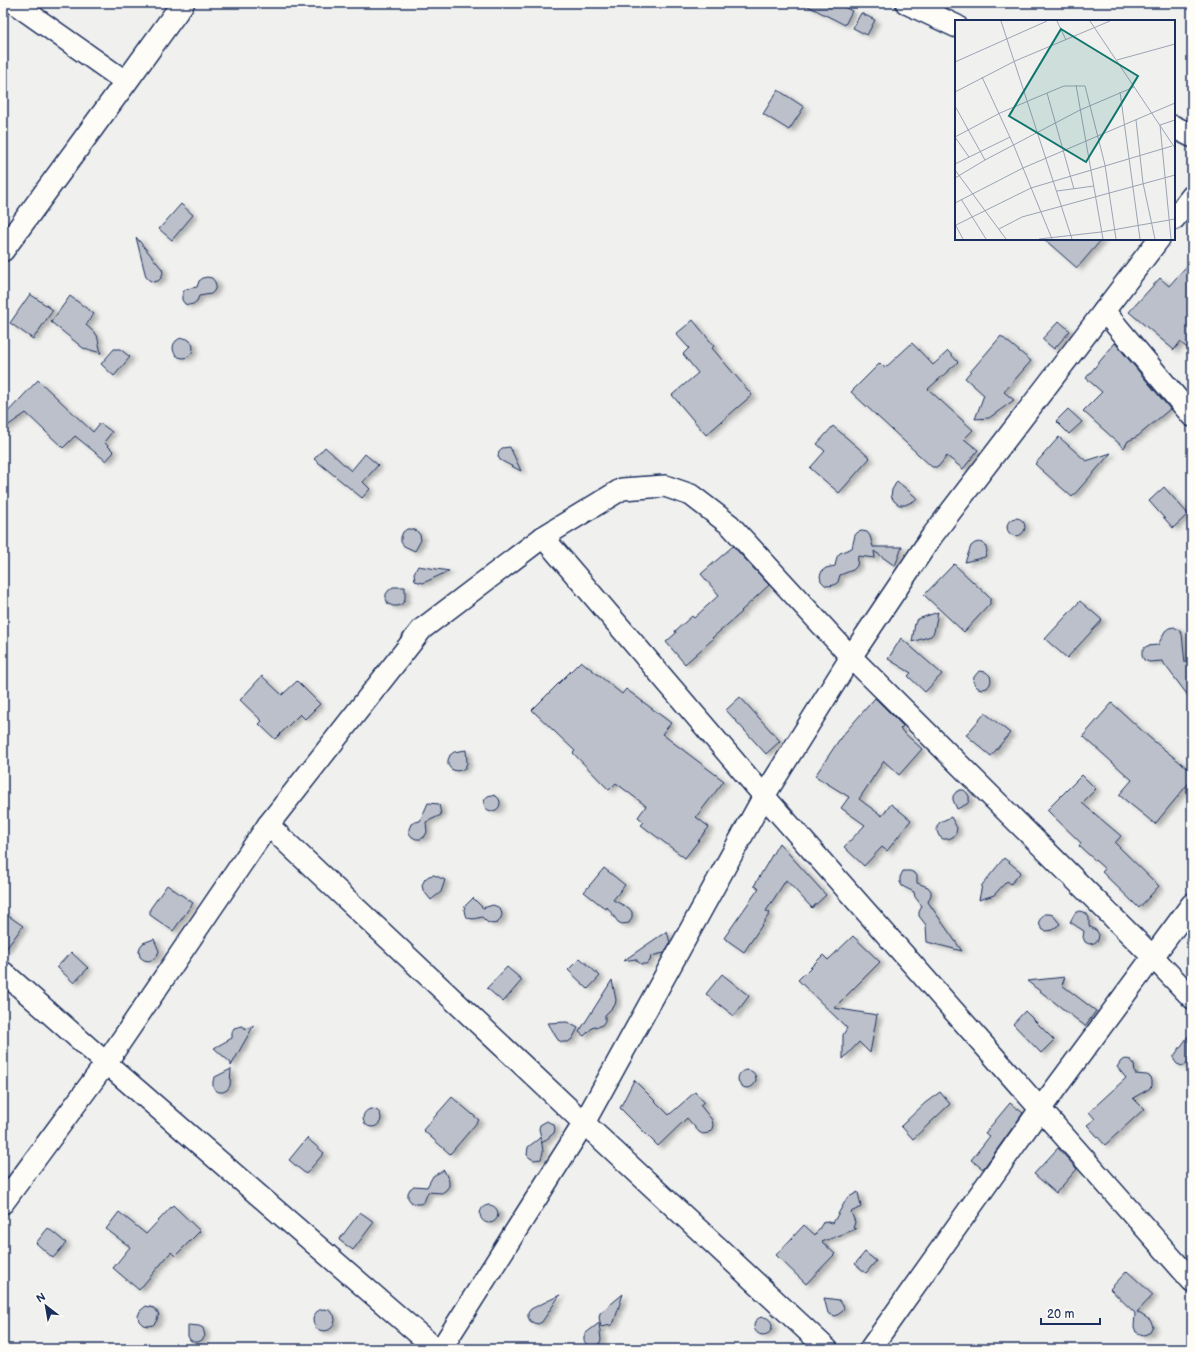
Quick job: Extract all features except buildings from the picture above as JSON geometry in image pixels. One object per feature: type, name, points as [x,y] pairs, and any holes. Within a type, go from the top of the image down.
[{"type":"main road","points":[[3,250],[183,3]]},
{"type":"main road","points":[[907,3],[955,26]]},
{"type":"main road","points":[[1175,128],[1192,136]]},
{"type":"street","points":[[14,3],[126,82]]},
{"type":"street","points":[[1175,219],[1192,196]]},
{"type":"street","points":[[441,1349],[584,1123],[764,796],[851,657],[932,536],[1158,240]]},
{"type":"street","points":[[1104,311],[1192,416]]},
{"type":"street","points":[[3,1203],[106,1063],[268,825],[422,629],[543,537],[622,489],[665,486],[691,494],[730,525],[851,657],[1153,957],[1192,998]]},
{"type":"street","points":[[543,537],[764,796],[1041,1108],[1192,1281]]},
{"type":"street","points":[[268,825],[584,1123],[827,1349]]},
{"type":"street","points":[[870,1349],[1041,1108],[1192,904]]},
{"type":"street","points":[[3,972],[436,1349]]}]
